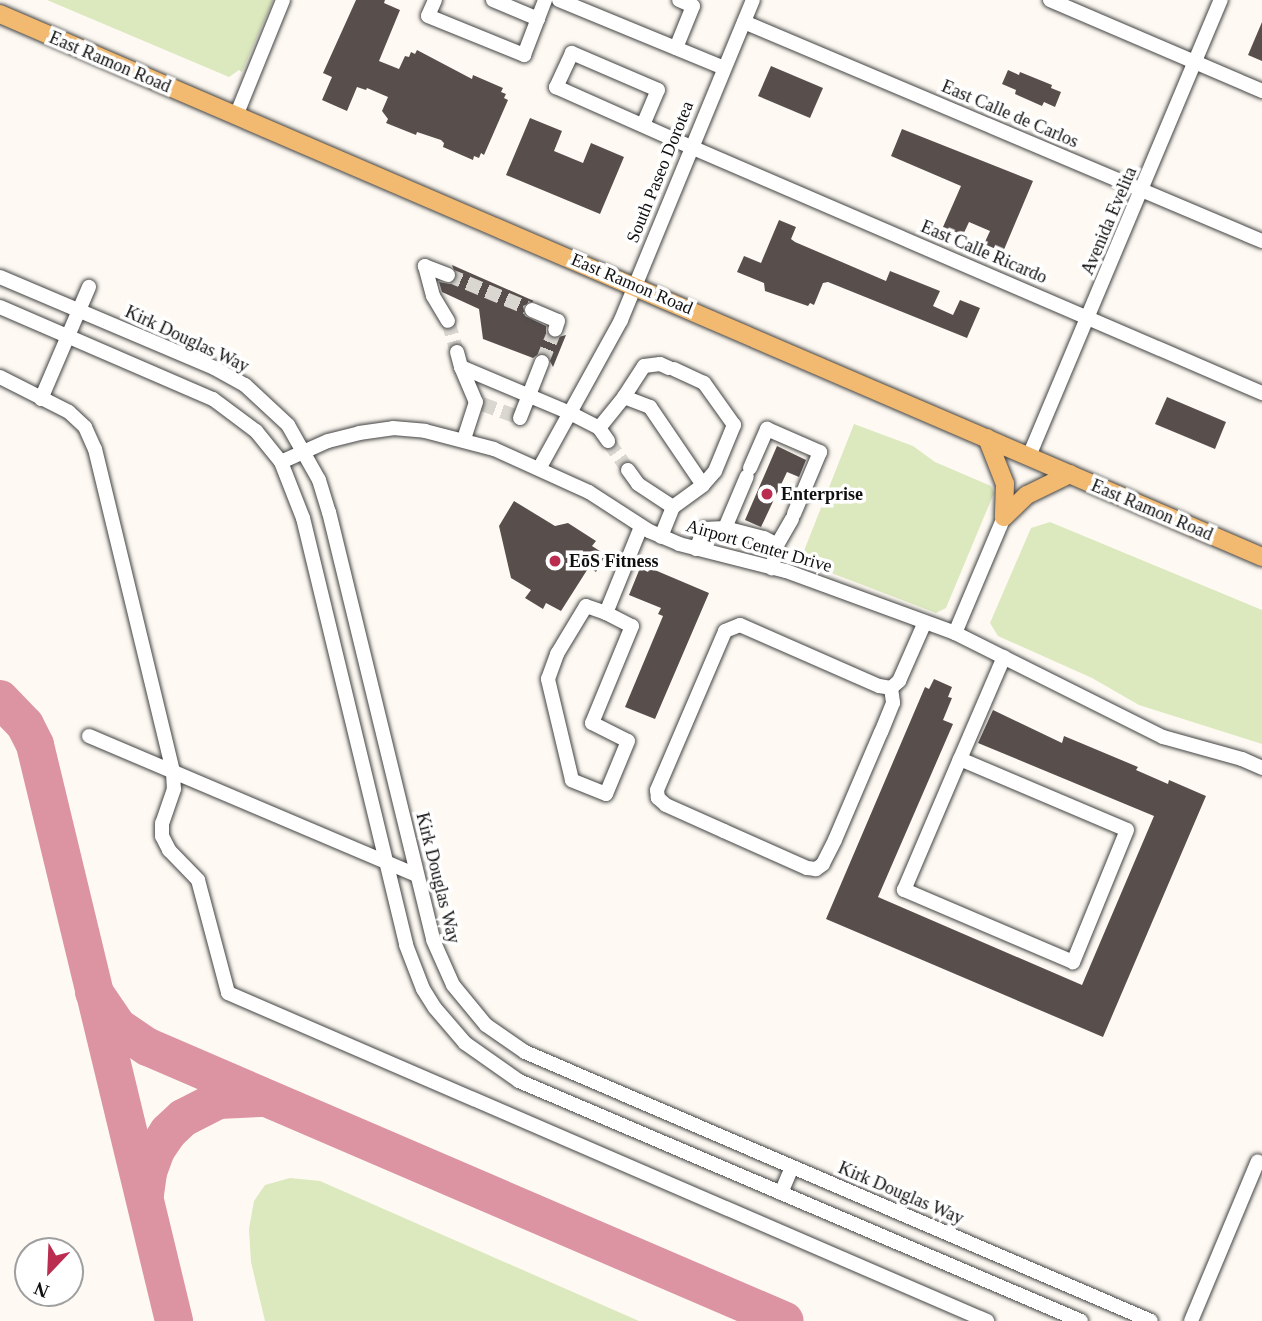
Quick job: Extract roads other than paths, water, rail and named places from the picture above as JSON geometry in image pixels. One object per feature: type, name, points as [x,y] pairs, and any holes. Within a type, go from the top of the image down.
[{"type":"main road","name":"East Ramon Road","points":[[0,14],[1262,557]]},
{"type":"main road","points":[[987,438],[1005,484],[1004,517]]},
{"type":"main road","points":[[1004,517],[1027,495],[1070,474]]},
{"type":"street","points":[[236,116],[283,0]]},
{"type":"street","points":[[435,0],[428,16],[524,55],[545,0]]},
{"type":"street","points":[[493,0],[538,19]]},
{"type":"street","points":[[559,0],[724,68]]},
{"type":"street","points":[[676,48],[694,6],[679,0]]},
{"type":"street","name":"South Paseo Dorotea","points":[[540,467],[621,320],[753,0]]},
{"type":"street","points":[[1051,0],[1262,91]]},
{"type":"street","name":"Avenida Evelita","points":[[1029,456],[1143,191],[1221,0]]},
{"type":"street","name":"East Calle de Carlos","points":[[744,22],[1262,241]]},
{"type":"street","name":"East Calle Ricardo","points":[[643,125],[658,90],[572,53],[556,87],[691,147],[1262,393]]},
{"type":"street","points":[[448,275],[425,266],[433,296],[448,321]]},
{"type":"street","name":"Kirk Douglas Way","points":[[0,277],[214,368],[245,386],[288,425],[319,480],[329,512],[440,962],[469,1008],[486,1025],[525,1052],[1151,1321]]},
{"type":"street","points":[[41,400],[89,287]]},
{"type":"street","points":[[0,307],[213,399],[256,431],[281,462],[303,518],[406,945],[423,989],[450,1027],[482,1058],[519,1081],[1081,1321]]},
{"type":"street","points":[[532,310],[558,321],[555,330]]},
{"type":"street","points":[[457,352],[461,367],[479,403],[464,439]]},
{"type":"street","points":[[520,418],[542,362]]},
{"type":"street","points":[[599,428],[644,366],[660,364],[704,383],[734,425],[715,471],[703,485],[673,507],[661,537]]},
{"type":"street","points":[[461,367],[570,413],[599,428],[608,441]]},
{"type":"street","points":[[0,377],[69,412],[85,427],[95,449],[173,772],[174,789],[162,822],[162,836],[169,850],[198,880],[223,983],[234,998],[987,1321]]},
{"type":"street","points":[[624,397],[650,407],[703,485]]},
{"type":"street","name":"Airport Center Drive","points":[[281,462],[304,451],[359,433],[393,428],[464,439],[540,467],[589,492],[641,527],[661,537],[816,581],[955,633],[1163,737],[1242,759],[1262,768]]},
{"type":"street","points":[[725,528],[767,429],[820,452],[793,516],[777,545],[772,568]]},
{"type":"street","points":[[628,470],[638,484],[673,507]]},
{"type":"street","points":[[955,633],[1004,517]]},
{"type":"street","points":[[606,613],[641,527]]},
{"type":"street","points":[[696,549],[704,529],[725,528],[764,538],[777,545]]},
{"type":"street","points":[[586,606],[606,613],[632,626],[592,723],[628,741],[606,794],[572,780],[548,679],[557,654],[586,606]]},
{"type":"street","points":[[891,688],[899,681],[925,622]]},
{"type":"street","points":[[740,625],[879,686],[891,688],[893,703],[881,732],[835,840],[823,864],[816,869],[807,868],[666,805],[658,798],[657,790],[701,683],[725,631],[733,626],[740,625]]},
{"type":"street","points":[[960,759],[1127,830],[1073,962],[904,890],[960,759],[1004,657]]},
{"type":"street","points":[[89,736],[417,876]]},
{"type":"street","points":[[1191,1321],[1258,1161]]},
{"type":"street","points":[[781,1193],[792,1167]]},
{"type":"tunnel","points":[[448,275],[532,310]]},
{"type":"tunnel","points":[[448,321],[457,352]]},
{"type":"tunnel","points":[[542,362],[555,330]]},
{"type":"tunnel","points":[[482,404],[520,418]]},
{"type":"tunnel","points":[[608,441],[628,470]]},
{"type":"place","name":"Enterprise","points":[[767,494]]},
{"type":"place","name":"EōS Fitness","points":[[555,561]]}]
